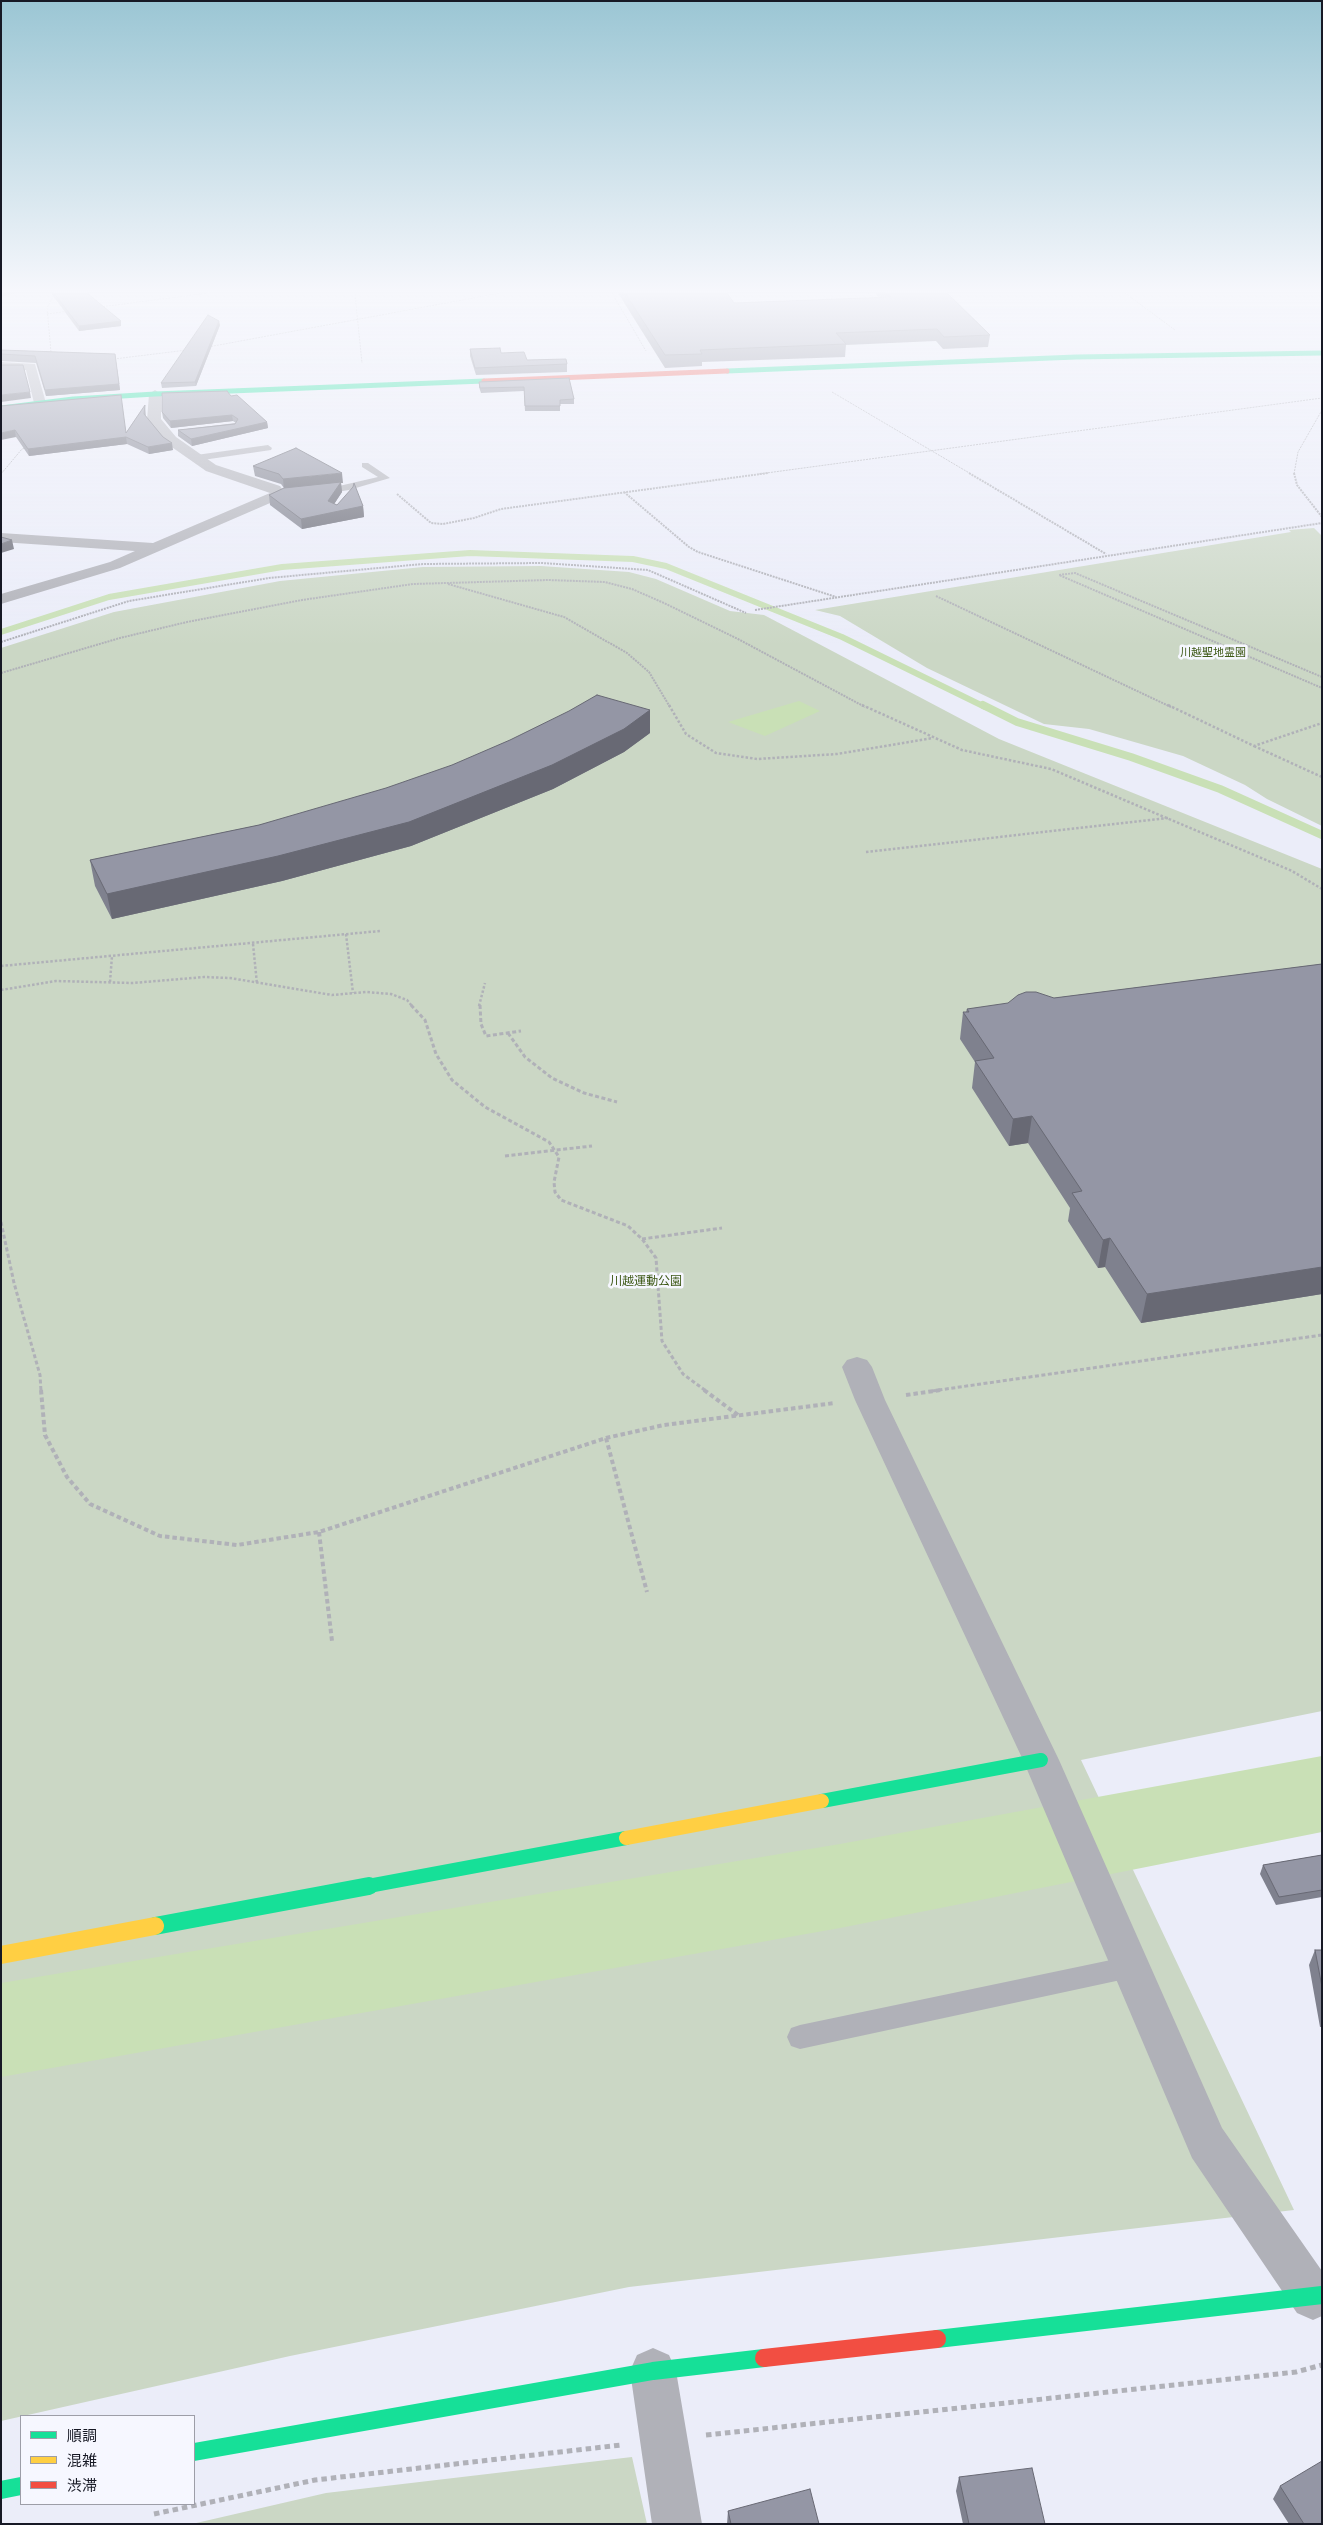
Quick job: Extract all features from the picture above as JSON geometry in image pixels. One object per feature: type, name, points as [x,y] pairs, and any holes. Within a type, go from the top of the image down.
[{"type":"street","points":[[1,599],[115,565],[283,494],[275,489],[211,468],[196,458],[171,433],[154,420],[154,411]]},
{"type":"street","points":[[1,537],[156,547]]},
{"type":"street","points":[[195,2452],[653,2371],[1319,2301],[1207,2142],[1048,1776],[870,1400],[857,1367]]},
{"type":"street","points":[[1,1955],[1048,1776]]},
{"type":"street","points":[[653,2371],[677,2524]]},
{"type":"street","points":[[1,2490],[20,2486]]},
{"type":"lane","points":[[196,458],[268,448]]},
{"type":"lane","points":[[365,465],[386,478]]},
{"type":"lane","points":[[306,493],[349,492],[386,478]]},
{"type":"lane","points":[[800,2037],[1130,1967]]},
{"type":"path","points":[[864,411],[1107,554]]},
{"type":"path","points":[[386,478],[397,494],[424,518],[431,523],[443,524],[474,518],[501,509],[1228,411]]},
{"type":"path","points":[[1322,411],[1298,452],[1294,472],[1297,485],[1322,517]]},
{"type":"path","points":[[1,474],[22,449],[28,447]]},
{"type":"path","points":[[624,492],[688,546],[698,552],[836,598]]},
{"type":"path","points":[[755,610],[1107,554],[1322,523]]},
{"type":"path","points":[[1,642],[129,601],[269,578],[422,564],[542,563],[648,570],[746,613]]},
{"type":"path","points":[[1322,677],[1076,573],[1058,575],[1322,688]]},
{"type":"path","points":[[1,673],[120,638],[187,622],[302,600],[413,584],[548,580],[605,582],[632,588],[738,639],[850,700],[962,750],[1002,756],[1050,769],[1292,871],[1322,889]]},
{"type":"path","points":[[443,583],[564,617],[627,653],[649,672],[686,734],[716,753],[757,760],[837,754],[934,738]]},
{"type":"path","points":[[936,596],[1322,777]]},
{"type":"path","points":[[1254,746],[1322,723]]},
{"type":"path","points":[[866,852],[1168,818]]},
{"type":"path","points":[[1,966],[380,931]]},
{"type":"path","points":[[346,934],[353,993]]},
{"type":"path","points":[[253,944],[257,984]]},
{"type":"path","points":[[110,982],[112,956]]},
{"type":"path","points":[[1,990],[56,981],[132,983],[204,977],[230,978],[332,995],[353,993],[392,994],[407,1000],[425,1020],[436,1054],[452,1080],[485,1108],[548,1142],[559,1158],[554,1182],[555,1192],[561,1200],[628,1226],[642,1239],[656,1258],[659,1324],[662,1341],[683,1374],[738,1416]]},
{"type":"path","points":[[486,983],[479,1008],[486,1036],[521,1031]]},
{"type":"path","points":[[508,1033],[525,1057],[552,1078],[584,1093],[617,1102]]},
{"type":"path","points":[[505,1156],[592,1146]]},
{"type":"path","points":[[1,1222],[14,1283],[40,1375],[45,1435],[66,1477],[90,1504],[160,1536],[236,1545],[319,1532],[606,1438],[664,1425],[870,1400],[1322,1335]]},
{"type":"path","points":[[642,1239],[722,1228]]},
{"type":"path","points":[[606,1438],[646,1592]]},
{"type":"path","points":[[319,1532],[332,1641]]},
{"type":"path","points":[[154,2514],[315,2480],[1296,2372],[1322,2365]]},
{"type":"green space","name":"川越聖地霊園","points":[[1314,528],[1322,536],[1322,826],[1267,799],[1245,785],[1183,756],[1089,729],[1044,724],[927,668],[840,616],[815,610],[1291,532],[1289,530]]},
{"type":"green space","name":"川越運動公園","points":[[541,566],[629,572],[656,579],[730,611],[764,615],[999,739],[1322,869],[1322,1711],[1081,1760],[1294,2210],[629,2287],[290,2356],[28,2415],[20,2415],[20,2417],[1,2421],[1,648],[114,612],[280,581],[423,567]]},
{"type":"green space","points":[[632,2457],[647,2524],[192,2524],[326,2493]]},
{"type":"shaded area","points":[[799,701],[820,711],[765,736],[728,722]]},
{"type":"building","points":[[1,411],[123,411],[126,433],[141,411],[144,411],[144,414],[163,437],[172,443],[148,447],[126,437],[28,449],[15,430],[1,433]]},
{"type":"building","points":[[255,411],[267,422],[191,439],[178,430],[235,424],[238,419],[232,415],[170,421],[162,412]]},
{"type":"building","points":[[296,448],[342,473],[283,479],[279,474],[253,466]]},
{"type":"building","points":[[341,482],[328,501],[337,505],[353,487],[354,483],[363,506],[301,519],[269,495],[284,488]]},
{"type":"building","points":[[1,537],[12,540],[1,544]]},
{"type":"building","points":[[597,695],[650,710],[624,729],[552,765],[409,822],[278,856],[107,894],[90,860],[259,825],[386,788],[452,765],[510,740]]},
{"type":"building","points":[[1322,964],[1322,1267],[1147,1294],[1110,1238],[1103,1240],[1072,1193],[1082,1191],[1032,1116],[1013,1119],[975,1061],[994,1058],[963,1012],[969,1012],[967,1009],[1008,1003],[1018,995],[1026,992],[1036,992],[1054,998]]},
{"type":"building","points":[[1322,1855],[1322,1890],[1279,1897],[1263,1865]]},
{"type":"building","points":[[1315,1950],[1322,1950],[1322,1987]]},
{"type":"building","points":[[1322,2461],[1322,2524],[1304,2524],[1280,2486]]},
{"type":"building","points":[[1032,2468],[1045,2524],[969,2524],[959,2477]]},
{"type":"building","points":[[810,2489],[819,2524],[731,2524],[728,2511]]},
{"type":"waterway","points":[[1,632],[109,597],[282,567],[470,553],[633,559],[666,566],[842,637],[985,707]]},
{"type":"waterway","points":[[983,705],[1017,722],[1131,757],[1220,789],[1322,835]]},
{"type":"waterway","points":[[1,2030],[840,1886],[1322,1794]]},
{"type":"traffic: fast","points":[[822,1801],[1041,1760]]},
{"type":"traffic: fast","points":[[155,1926],[626,1838]]},
{"type":"traffic: fast","points":[[937,2339],[1322,2295]]},
{"type":"traffic: fast","points":[[195,2452],[653,2371],[764,2358]]},
{"type":"traffic: fast","points":[[1,2490],[20,2486]]},
{"type":"traffic: slow","points":[[626,1838],[822,1801]]},
{"type":"traffic: slow","points":[[1,1955],[155,1926]]},
{"type":"traffic: jam","points":[[764,2358],[937,2339]]}]
